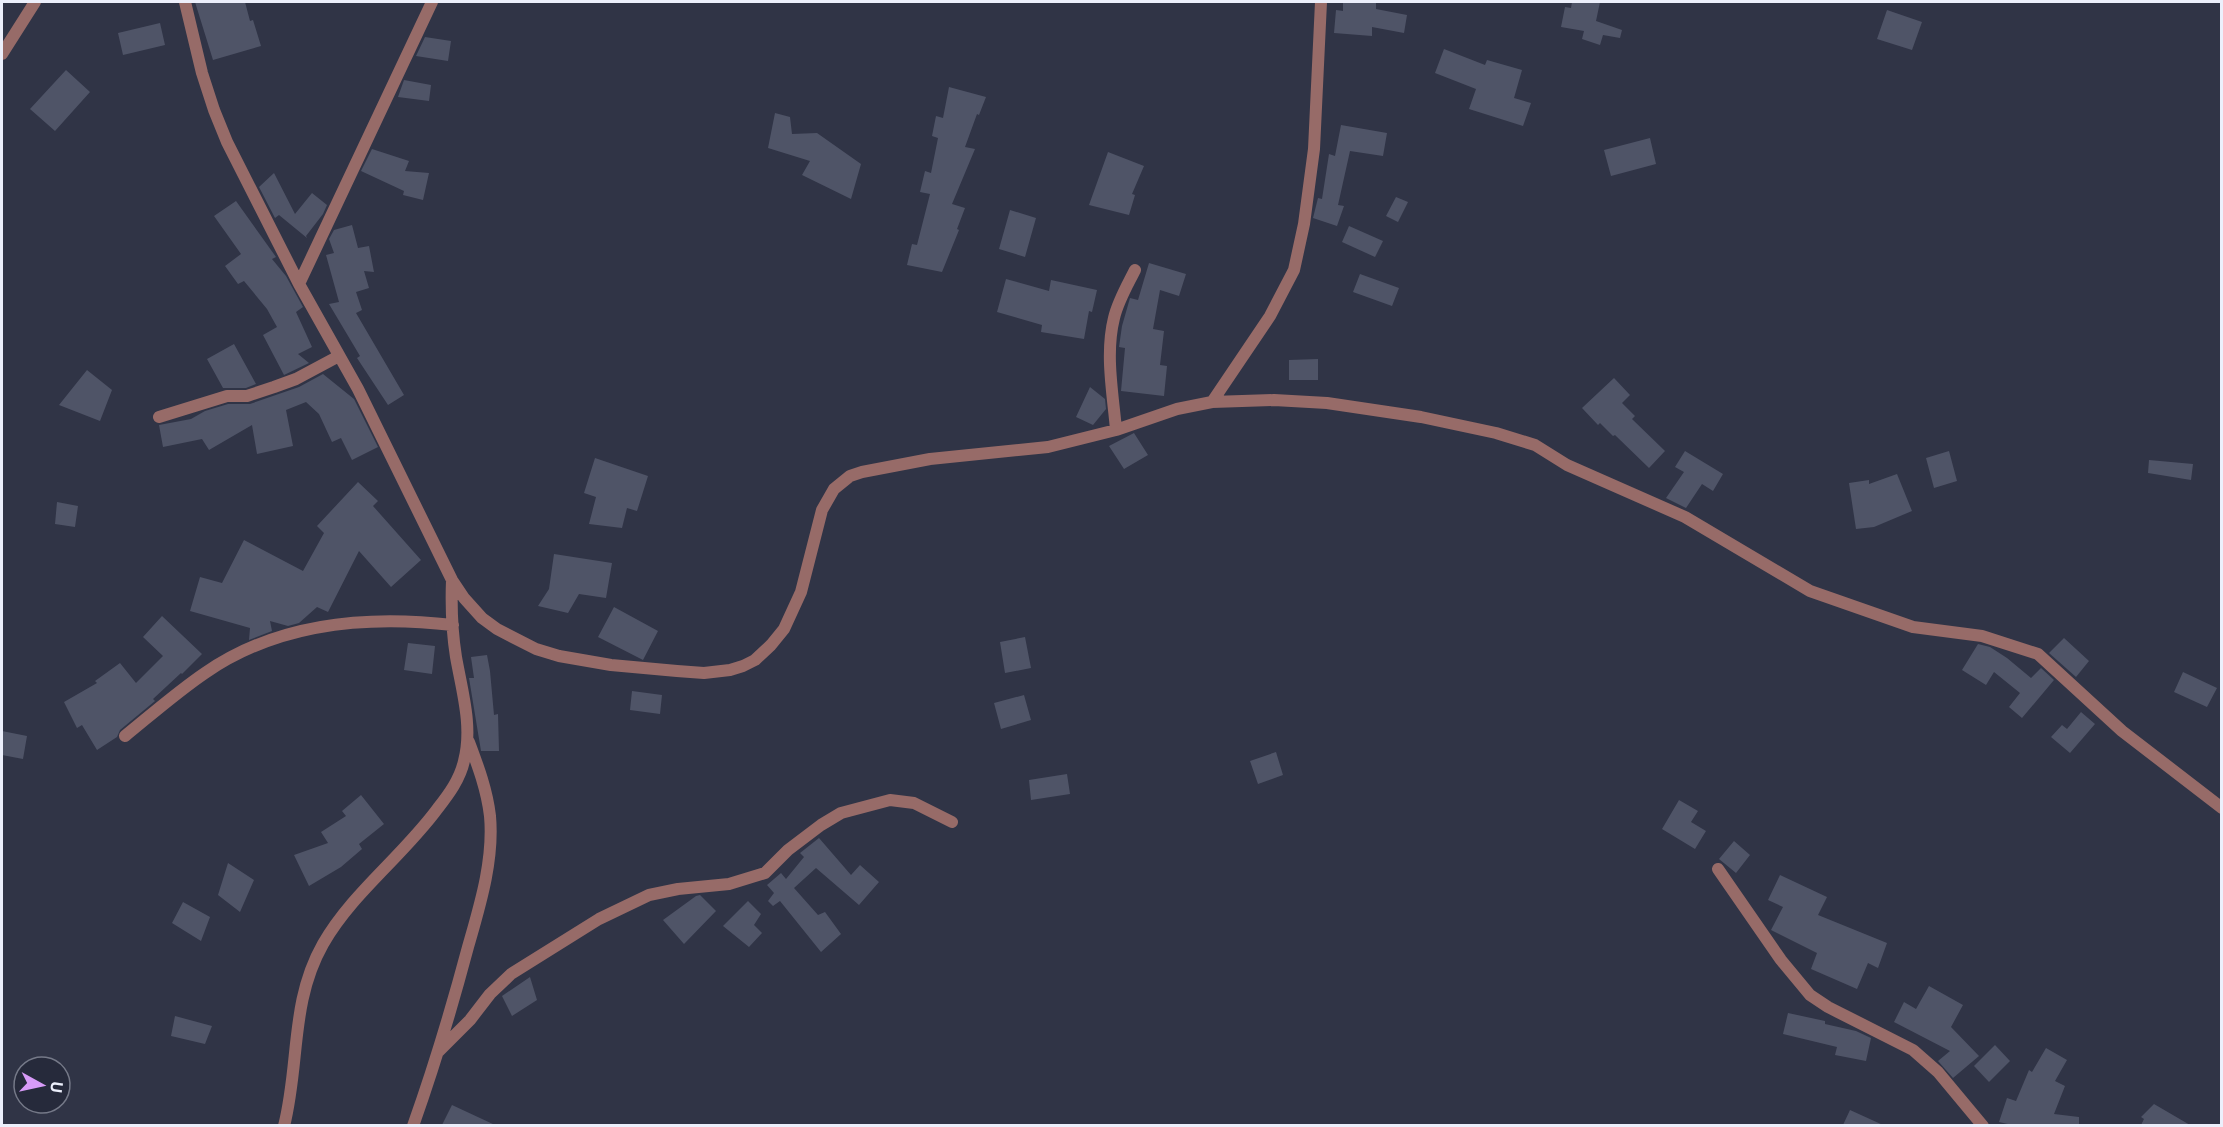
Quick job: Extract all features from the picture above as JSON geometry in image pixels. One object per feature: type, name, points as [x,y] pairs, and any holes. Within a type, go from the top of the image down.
[{"type":"street","points":[[2,54],[35,2]]},
{"type":"street","points":[[185,2],[202,73],[227,142],[299,284],[358,389],[452,580],[476,611],[497,629],[536,649],[559,657],[611,665],[704,673],[730,670],[754,660],[784,629],[801,592],[822,510],[834,489],[850,476],[930,459],[1048,447],[1116,430],[1177,409],[1212,402],[1275,399],[1357,407],[1421,417],[1496,433],[1535,446],[1568,465],[1685,517],[1810,591],[1913,627],[1982,636],[2038,654],[2122,731],[2222,808]]},
{"type":"street","points":[[299,284],[432,2]]},
{"type":"street","points":[[1212,402],[1270,316],[1294,270],[1304,224],[1314,149],[1321,2]]},
{"type":"street","points":[[1116,430],[1111,359],[1112,331],[1121,298],[1135,270]]},
{"type":"street","points":[[159,417],[228,396],[247,396],[274,387],[296,379],[339,356]]},
{"type":"street","points":[[413,1125],[438,1052],[475,924],[488,860],[490,829],[487,796],[468,738],[453,625],[452,580]]},
{"type":"street","points":[[125,736],[204,673],[261,643],[325,625],[362,621],[399,620],[453,625]]},
{"type":"street","points":[[284,1125],[292,1090],[303,992],[311,967],[324,942],[340,920],[411,842],[454,786],[464,764],[468,738]]},
{"type":"street","points":[[438,1052],[511,974],[599,919],[649,895],[678,889],[729,884],[765,873],[788,850],[821,825],[842,813],[890,800],[914,802],[952,822]]},
{"type":"street","points":[[1718,869],[1781,960],[1810,995],[1828,1007],[1913,1050],[1938,1072],[1983,1125]]},
{"type":"building","points":[[195,2],[245,2],[261,46],[213,60]]},
{"type":"building","points":[[1343,2],[1376,2],[1376,9],[1407,15],[1404,33],[1372,27],[1372,36],[1334,33],[1336,10],[1343,11]]},
{"type":"building","points":[[1572,2],[1600,2],[1596,21],[1622,30],[1620,38],[1603,35],[1600,45],[1582,39],[1584,31],[1561,27],[1565,7],[1571,8]]},
{"type":"building","points":[[1887,10],[1922,22],[1912,50],[1877,39]]},
{"type":"building","points":[[160,23],[165,45],[123,55],[118,33]]},
{"type":"building","points":[[425,37],[451,41],[448,61],[416,56]]},
{"type":"building","points":[[1444,49],[1485,65],[1487,60],[1522,70],[1514,98],[1531,103],[1523,126],[1469,109],[1476,89],[1435,73]]},
{"type":"building","points":[[66,70],[90,92],[55,131],[30,109]]},
{"type":"building","points":[[404,80],[431,85],[429,101],[398,97]]},
{"type":"building","points":[[949,87],[986,97],[965,147],[975,149],[952,204],[965,208],[942,272],[907,265],[912,244],[917,245],[930,194],[920,192],[925,171],[931,173],[938,138],[932,136],[936,116],[943,118]]},
{"type":"building","points":[[775,113],[790,117],[792,134],[817,133],[861,164],[851,199],[802,175],[810,161],[768,148]]},
{"type":"building","points":[[1341,125],[1387,133],[1383,156],[1350,151],[1338,205],[1344,206],[1337,226],[1313,218],[1318,198],[1322,199],[1329,154],[1335,156]]},
{"type":"building","points":[[1650,138],[1656,164],[1611,176],[1604,150]]},
{"type":"building","points":[[372,149],[409,161],[405,171],[429,173],[423,200],[403,195],[404,191],[361,171]]},
{"type":"building","points":[[1108,152],[1144,166],[1132,194],[1135,195],[1129,215],[1089,205]]},
{"type":"building","points":[[274,173],[295,214],[312,193],[327,205],[306,236],[307,238],[279,215],[275,218],[259,187]]},
{"type":"building","points":[[1396,197],[1408,202],[1398,222],[1386,216]]},
{"type":"building","points":[[236,201],[276,257],[272,259],[286,276],[303,307],[296,312],[312,347],[298,354],[309,363],[284,375],[263,335],[277,327],[267,309],[244,281],[238,284],[225,266],[241,254],[214,216]]},
{"type":"building","points":[[1010,210],[1036,218],[1025,257],[999,249]]},
{"type":"building","points":[[352,225],[358,248],[369,246],[374,272],[364,271],[369,288],[356,292],[362,310],[356,313],[404,395],[388,405],[357,358],[360,356],[329,304],[339,302],[326,255],[334,253],[329,239],[334,230]]},
{"type":"building","points":[[1349,226],[1383,241],[1375,257],[1342,242]]},
{"type":"building","points":[[1149,263],[1186,274],[1179,296],[1160,290],[1153,329],[1164,331],[1160,365],[1167,366],[1164,396],[1121,391],[1125,348],[1119,347],[1122,326],[1130,298],[1138,300]]},
{"type":"building","points":[[1360,274],[1399,288],[1392,306],[1353,292]]},
{"type":"building","points":[[1006,279],[1049,291],[1051,280],[1097,290],[1092,312],[1089,311],[1084,339],[1041,332],[1042,325],[997,312]]},
{"type":"building","points":[[234,344],[256,384],[246,388],[223,388],[207,359]]},
{"type":"building","points":[[1318,359],[1318,380],[1289,380],[1289,360]]},
{"type":"building","points":[[87,370],[112,390],[100,421],[59,405]]},
{"type":"building","points":[[323,374],[354,399],[378,447],[352,460],[341,438],[332,442],[319,414],[306,402],[286,410],[293,446],[257,454],[252,425],[209,450],[202,439],[163,447],[159,425],[191,419],[205,411],[228,404],[250,404],[299,387]]},
{"type":"building","points":[[1614,378],[1630,395],[1622,403],[1635,416],[1632,419],[1665,451],[1649,468],[1615,435],[1613,436],[1600,423],[1598,425],[1582,408]]},
{"type":"building","points":[[1090,387],[1105,399],[1106,409],[1093,425],[1076,417]]},
{"type":"building","points":[[1134,433],[1148,455],[1124,469],[1109,446]]},
{"type":"building","points":[[1685,451],[1723,474],[1713,491],[1702,484],[1686,508],[1666,498],[1684,472],[1675,467]]},
{"type":"building","points":[[1949,451],[1957,481],[1934,488],[1926,458]]},
{"type":"building","points":[[595,458],[648,476],[637,511],[627,508],[622,528],[589,524],[596,497],[584,493]]},
{"type":"building","points":[[2149,460],[2193,464],[2191,480],[2148,473]]},
{"type":"building","points":[[1897,474],[1912,511],[1874,527],[1856,529],[1849,483],[1869,480],[1869,484]]},
{"type":"building","points":[[358,482],[378,501],[373,506],[421,560],[391,587],[359,551],[328,612],[317,607],[299,623],[288,626],[270,621],[272,631],[249,640],[250,628],[190,611],[200,577],[222,583],[244,540],[303,571],[324,533],[317,526]]},
{"type":"building","points":[[57,502],[78,506],[75,527],[55,524]]},
{"type":"building","points":[[554,554],[612,563],[606,598],[579,594],[568,613],[538,606],[549,589]]},
{"type":"building","points":[[614,607],[658,631],[643,660],[598,637]]},
{"type":"building","points":[[162,616],[202,654],[153,699],[155,701],[120,730],[117,737],[97,750],[82,725],[77,728],[64,702],[97,683],[95,681],[120,663],[136,683],[163,656],[143,637]]},
{"type":"building","points":[[1025,637],[1031,668],[1005,673],[1000,642]]},
{"type":"building","points":[[2064,638],[2089,661],[2076,677],[2049,653]]},
{"type":"building","points":[[408,643],[435,646],[432,674],[404,670]]},
{"type":"building","points":[[1978,644],[1990,647],[2031,678],[2041,668],[2054,680],[2022,718],[2009,707],[2020,693],[1994,672],[1986,685],[1962,670]]},
{"type":"building","points":[[487,655],[494,715],[498,714],[499,751],[481,751],[469,678],[474,678],[471,657]]},
{"type":"building","points":[[2183,672],[2217,688],[2207,707],[2174,692]]},
{"type":"building","points":[[632,691],[662,695],[660,714],[630,710]]},
{"type":"building","points":[[1024,695],[1031,720],[1001,729],[994,703]]},
{"type":"building","points":[[2081,712],[2095,724],[2070,753],[2051,737],[2062,725],[2067,729]]},
{"type":"building","points":[[2,731],[27,736],[23,759],[2,755]]},
{"type":"building","points":[[1276,752],[1283,775],[1258,784],[1250,761]]},
{"type":"building","points":[[1067,774],[1070,794],[1031,800],[1029,780]]},
{"type":"building","points":[[361,795],[384,824],[359,844],[362,849],[341,867],[309,886],[294,855],[328,843],[321,832],[346,816],[342,811]]},
{"type":"building","points":[[1679,800],[1698,811],[1691,822],[1706,831],[1695,849],[1662,829]]},
{"type":"building","points":[[819,838],[851,875],[860,865],[879,882],[859,905],[816,868],[794,888],[818,915],[825,912],[841,934],[821,952],[780,901],[773,906],[768,901],[774,893],[767,885],[781,873],[786,879],[804,857],[800,853]]},
{"type":"building","points":[[1734,841],[1750,855],[1736,873],[1719,859]]},
{"type":"building","points":[[228,863],[254,880],[240,912],[218,895]]},
{"type":"building","points":[[1780,875],[1827,897],[1818,915],[1887,943],[1878,968],[1868,963],[1857,989],[1811,969],[1817,953],[1771,930],[1783,907],[1768,900]]},
{"type":"building","points":[[700,895],[716,911],[684,944],[663,920]]},
{"type":"building","points":[[748,901],[761,914],[754,925],[762,933],[749,947],[723,926]]},
{"type":"building","points":[[183,902],[210,917],[201,941],[172,923]]},
{"type":"building","points":[[530,977],[537,1000],[512,1016],[502,996]]},
{"type":"building","points":[[1929,986],[1963,1005],[1951,1027],[1979,1056],[1953,1078],[1938,1061],[1950,1051],[1894,1022],[1904,1002],[1916,1009]]},
{"type":"building","points":[[1788,1013],[1825,1021],[1825,1024],[1856,1031],[1871,1038],[1866,1061],[1835,1055],[1837,1047],[1783,1034]]},
{"type":"building","points":[[175,1016],[212,1026],[205,1044],[171,1036]]},
{"type":"building","points":[[1995,1045],[2010,1061],[1989,1082],[1974,1066]]},
{"type":"building","points":[[2046,1048],[2067,1060],[2055,1081],[2065,1086],[2054,1114],[2079,1117],[2079,1125],[2012,1125],[1999,1122],[2007,1098],[2016,1101],[2029,1070],[2032,1072]]},
{"type":"building","points":[[2154,1104],[2190,1125],[2141,1125],[2144,1119],[2141,1117]]},
{"type":"building","points":[[452,1105],[495,1125],[442,1125]]},
{"type":"building","points":[[1850,1110],[1883,1125],[1843,1125]]}]
